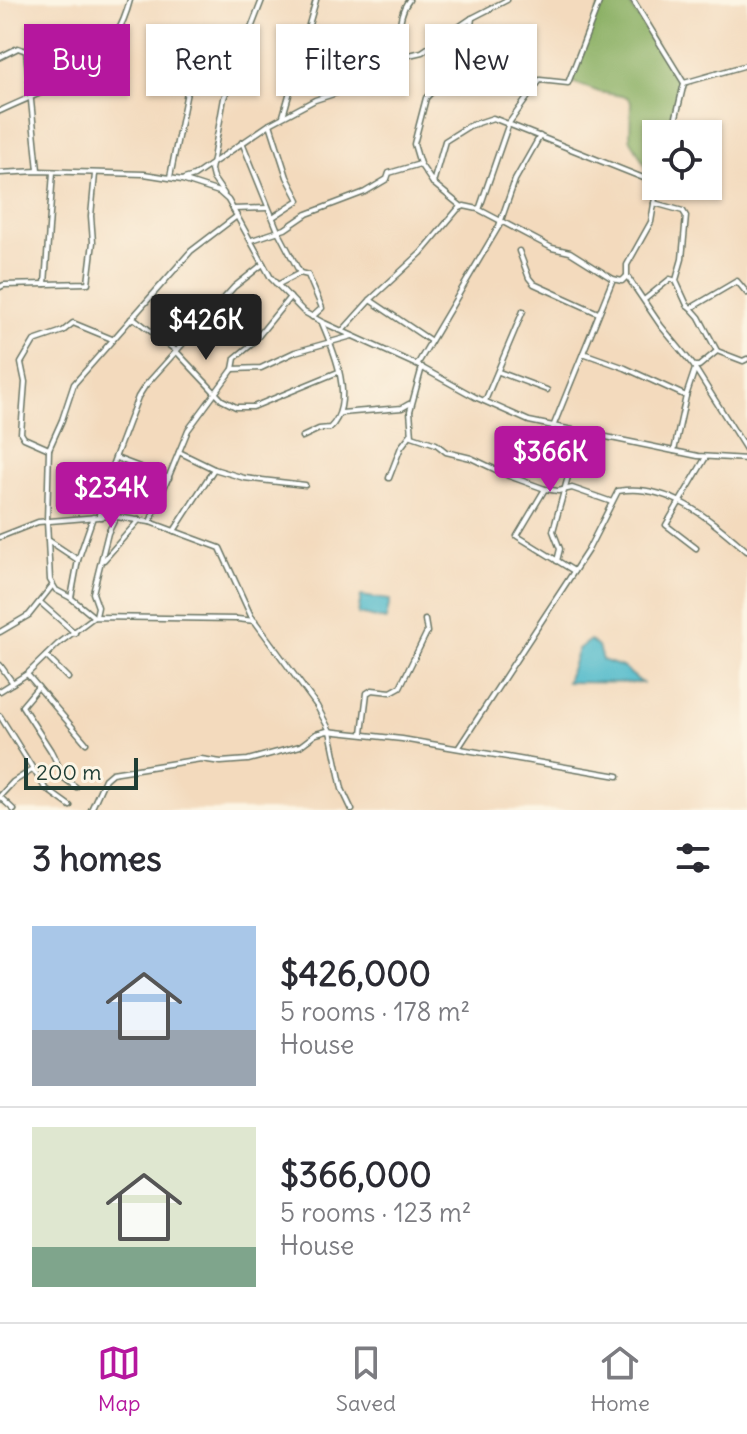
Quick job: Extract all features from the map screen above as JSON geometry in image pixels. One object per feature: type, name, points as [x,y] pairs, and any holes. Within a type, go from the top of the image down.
[{"type":"street","points":[[121,24],[130,0]]},
{"type":"street","points":[[262,0],[224,98],[211,163],[213,178],[277,285],[312,317],[420,366],[529,421],[706,457],[747,459]]},
{"type":"street","points":[[282,118],[316,0]]},
{"type":"street","points":[[401,24],[401,14],[409,0]]},
{"type":"street","points":[[409,55],[422,52],[472,18],[507,0]]},
{"type":"street","points":[[478,209],[509,123],[540,80],[568,83],[600,0]]},
{"type":"street","points":[[633,0],[684,83],[675,120]]},
{"type":"street","points":[[472,18],[471,30],[458,49],[451,71],[426,98],[414,144],[420,164],[433,183],[462,207],[478,209],[552,248],[570,252],[613,279],[622,281],[627,276]]},
{"type":"street","points":[[0,57],[18,48],[24,50]]},
{"type":"street","points":[[684,83],[747,65]]},
{"type":"street","points":[[0,111],[32,96],[38,171]]},
{"type":"street","points":[[170,177],[186,96]]},
{"type":"street","points":[[182,180],[194,176],[270,124],[327,96]]},
{"type":"street","points":[[433,183],[448,138],[469,126],[493,118],[642,178]]},
{"type":"street","points":[[270,124],[287,177],[299,200],[273,217]]},
{"type":"street","points":[[389,478],[401,447],[411,433],[411,403],[420,366],[431,341],[501,221],[515,180],[540,136]]},
{"type":"street","points":[[242,142],[278,231],[300,273]]},
{"type":"street","points":[[252,240],[373,188],[387,179],[389,173],[420,164]]},
{"type":"street","points":[[0,173],[38,171],[170,177],[225,196]]},
{"type":"street","points":[[45,284],[53,172]]},
{"type":"street","points":[[0,287],[85,284],[89,281],[95,174]]},
{"type":"street","points":[[654,200],[651,222],[627,265],[627,276],[694,367],[747,451]]},
{"type":"street","points":[[654,203],[683,211],[686,216],[682,259],[676,281],[687,305],[699,317],[717,351],[735,360],[747,359]]},
{"type":"street","points":[[343,330],[421,253],[462,207]]},
{"type":"street","points":[[233,209],[268,208]]},
{"type":"street","points":[[0,632],[23,620],[41,603],[52,586],[47,521],[49,449],[74,384],[191,251],[237,216]]},
{"type":"street","points":[[519,251],[534,284],[598,313]]},
{"type":"street","points":[[71,598],[78,560],[138,397],[219,302],[263,264]]},
{"type":"street","points":[[277,285],[300,273],[308,275],[322,308],[312,317]]},
{"type":"street","points":[[553,427],[613,279]]},
{"type":"street","points":[[644,300],[667,281],[676,281]]},
{"type":"street","points":[[691,308],[737,281],[747,293]]},
{"type":"street","points":[[150,522],[194,420],[233,369],[235,358],[252,344],[290,297]]},
{"type":"street","points":[[370,300],[431,341]]},
{"type":"street","points":[[219,302],[222,312],[252,344]]},
{"type":"street","points":[[485,401],[523,311]]},
{"type":"street","points":[[131,319],[175,350],[216,393],[236,407],[253,407],[338,372]]},
{"type":"street","points":[[302,437],[319,429],[330,428],[341,413],[338,372],[322,322]]},
{"type":"street","points":[[49,449],[24,438],[21,433],[25,382],[21,363],[29,348],[40,337],[63,331],[73,323],[112,339]]},
{"type":"street","points":[[315,345],[326,332]]},
{"type":"street","points":[[233,369],[261,368],[315,345],[355,336]]},
{"type":"street","points":[[694,367],[717,351]]},
{"type":"street","points":[[583,353],[686,396]]},
{"type":"street","points":[[674,451],[694,367]]},
{"type":"street","points":[[499,372],[547,390]]},
{"type":"street","points":[[341,413],[402,408],[411,403]]},
{"type":"street","points":[[411,433],[446,452],[471,458],[545,489],[558,491],[566,488],[612,502]]},
{"type":"street","points":[[557,561],[560,549],[553,531],[580,433]]},
{"type":"street","points":[[179,452],[214,469],[244,478],[305,485]]},
{"type":"street","points":[[696,548],[666,526],[706,457]]},
{"type":"street","points":[[116,458],[169,478]]},
{"type":"street","points":[[174,531],[214,469]]},
{"type":"street","points":[[545,489],[517,536],[574,571]]},
{"type":"street","points":[[459,747],[574,571],[601,527],[618,491],[654,493],[681,500],[747,551]]},
{"type":"street","points":[[98,510],[101,517]]},
{"type":"street","points":[[0,537],[47,521],[116,517],[150,522],[220,548],[255,621],[317,706],[330,731],[339,780],[352,810]]},
{"type":"street","points":[[0,691],[27,674],[58,644],[95,617],[98,607],[93,593],[108,533],[116,517]]},
{"type":"street","points":[[103,561],[139,520]]},
{"type":"street","points":[[48,540],[78,560]]},
{"type":"street","points":[[52,586],[95,617],[255,621]]},
{"type":"street","points":[[41,603],[75,633]]},
{"type":"street","points":[[362,733],[367,693],[372,690],[391,692],[400,687],[427,632],[425,620]]},
{"type":"street","points":[[46,656],[68,678]]},
{"type":"street","points":[[0,665],[13,683]]},
{"type":"street","points":[[27,674],[86,743]]},
{"type":"street","points":[[38,687],[22,706],[65,779],[76,787]]},
{"type":"street","points":[[0,716],[32,770],[52,795],[70,806]]},
{"type":"street","points":[[91,810],[105,779],[117,771],[201,759],[221,762],[248,760],[300,746],[316,734],[330,731],[459,747],[618,776]]},
{"type":"street","points":[[14,810],[0,797],[32,770]]},
{"type":"street","points":[[0,784],[4,791]]},
{"type":"green space","points":[[602,0],[627,0],[680,81],[670,120],[642,120],[642,160],[630,138],[631,102],[627,97],[599,92],[572,82]]},
{"type":"water","points":[[361,596],[390,600],[386,620],[358,614]]},
{"type":"water","points":[[590,640],[598,647],[602,660],[622,667],[642,683],[567,682],[578,649]]}]
